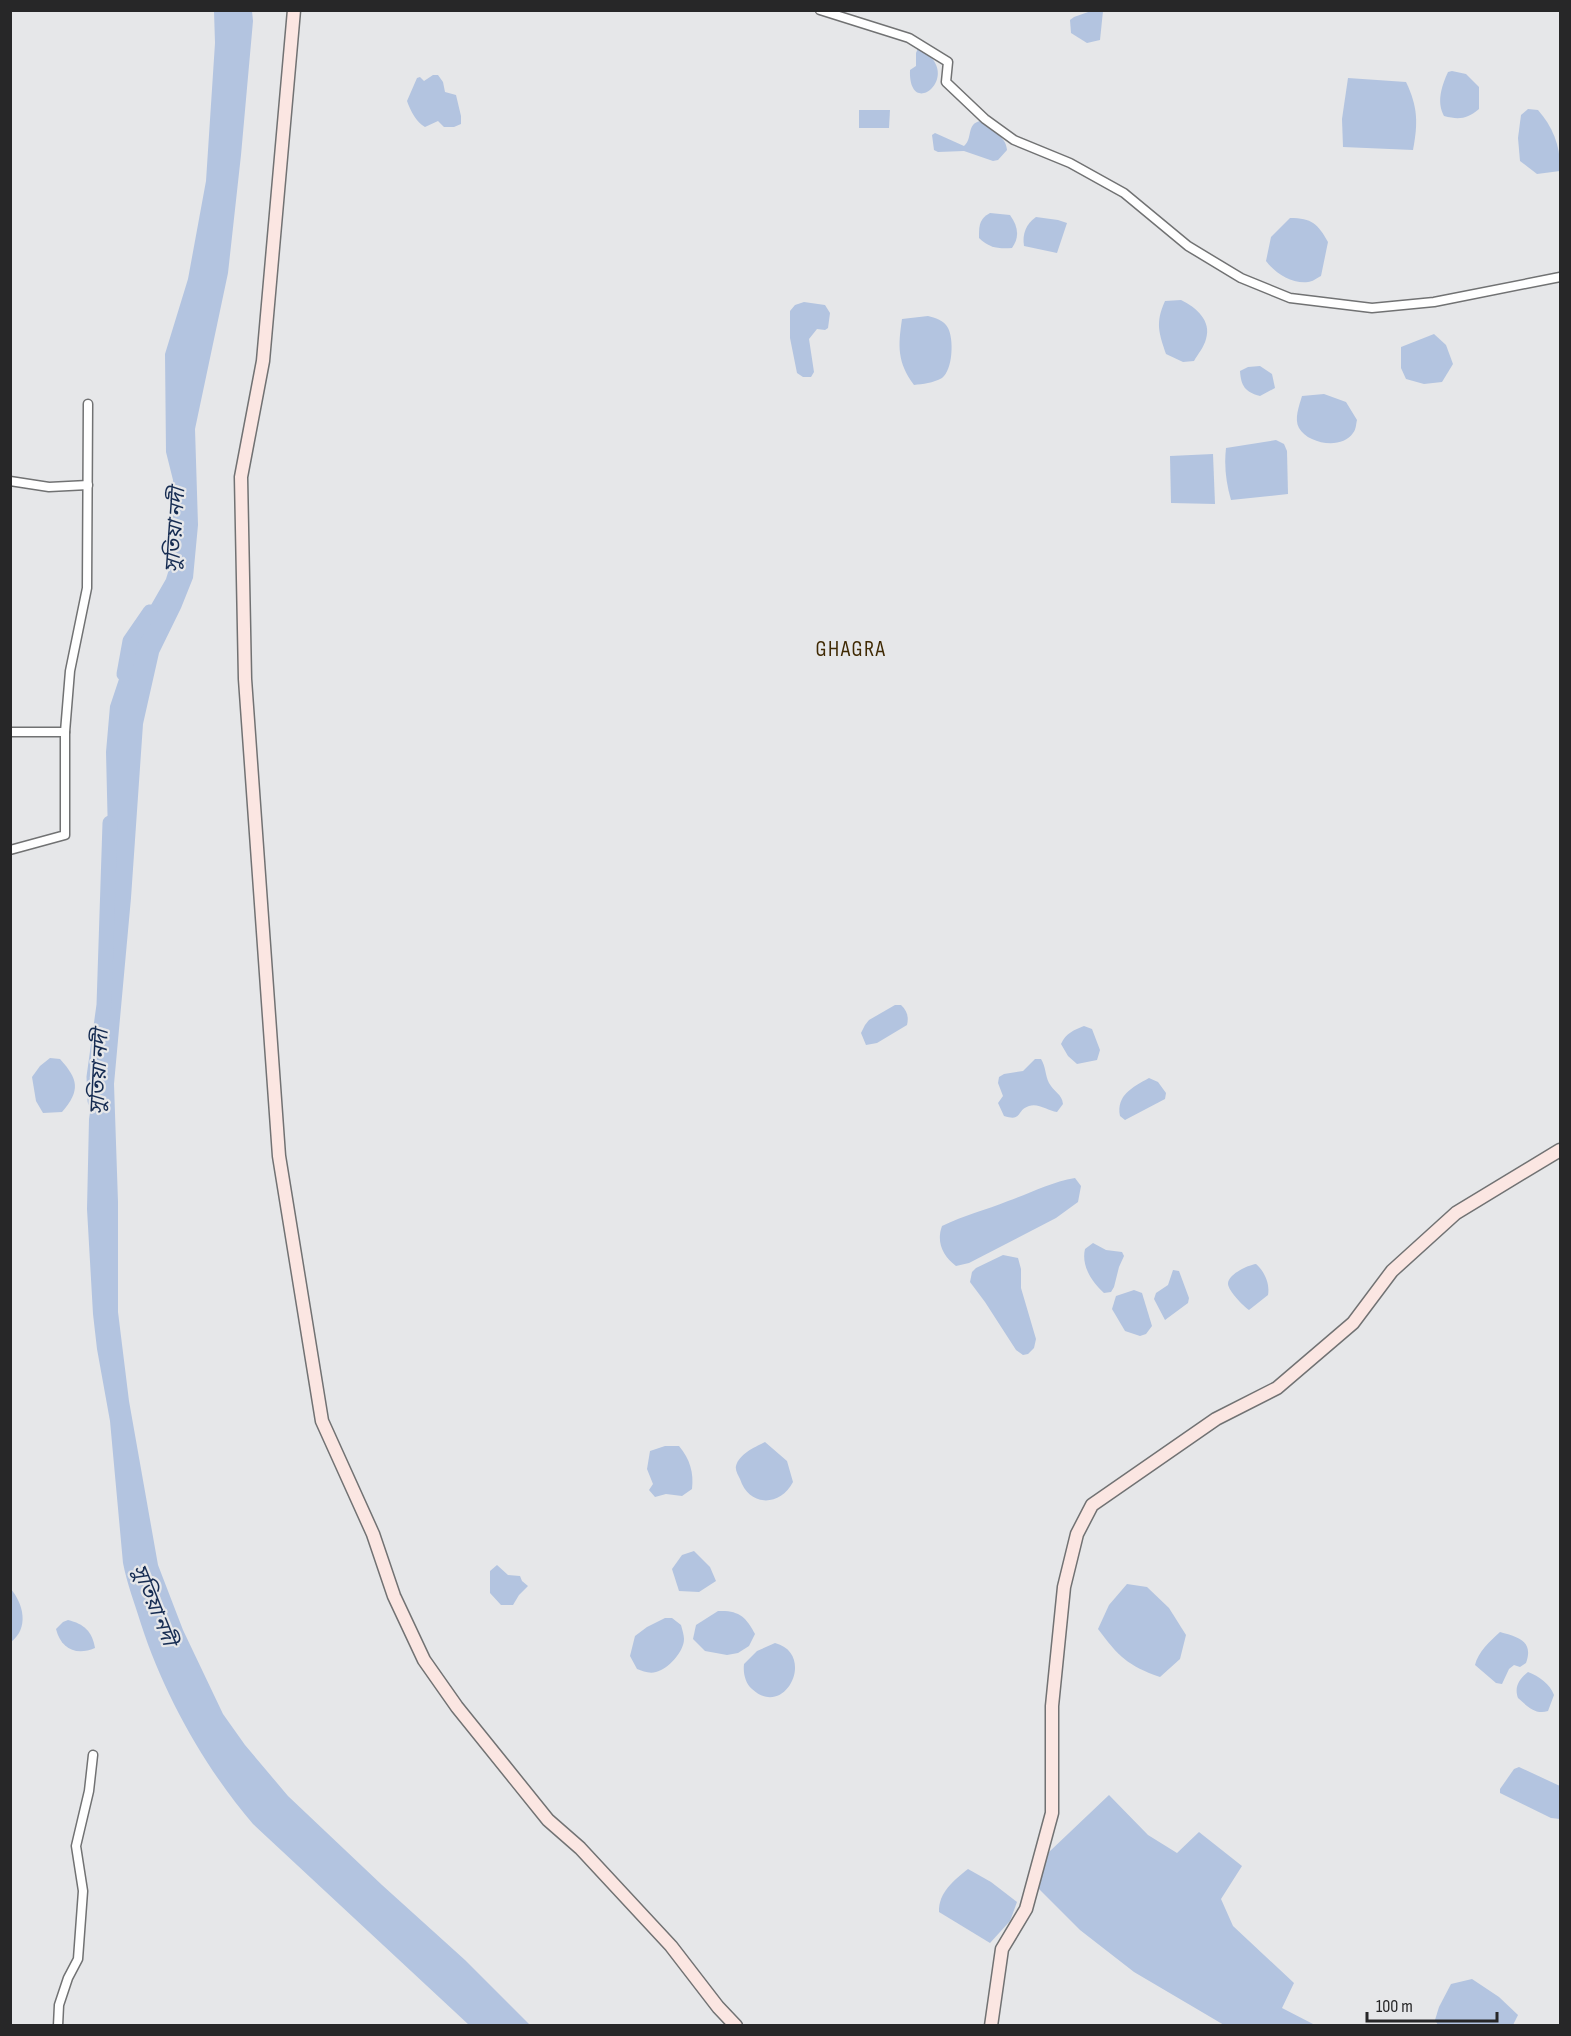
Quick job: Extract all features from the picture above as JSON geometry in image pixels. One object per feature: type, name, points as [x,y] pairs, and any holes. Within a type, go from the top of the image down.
[{"type":"street","points":[[294,10],[263,361],[241,477],[241,489],[245,679],[279,1156],[322,1421],[374,1534],[394,1596],[424,1660],[450,1698],[548,1820],[580,1848],[671,1946],[718,2007],[736,2025]]},
{"type":"street","points":[[820,10],[909,38],[948,62],[946,82],[985,119],[1014,140],[1070,163],[1125,193],[1188,246],[1241,278],[1290,298],[1372,308],[1434,302],[1560,277]]},
{"type":"street","points":[[10,850],[65,835],[65,732],[70,671],[87,588],[88,404]]},
{"type":"street","points":[[10,481],[49,487],[88,485]]},
{"type":"street","points":[[10,732],[65,732]]},
{"type":"street","points":[[991,2025],[1002,1949],[1026,1909],[1052,1813],[1052,1706],[1064,1587],[1077,1534],[1092,1505],[1216,1419],[1277,1388],[1353,1323],[1392,1271],[1456,1213],[1560,1150]]},
{"type":"street","points":[[58,2025],[59,2005],[68,1978],[78,1959],[83,1892],[76,1846],[93,1755]]},
{"type":"water","points":[[214,11],[252,11],[253,21],[228,273],[195,429],[198,525],[193,578],[159,653],[143,724],[131,898],[114,1084],[118,1202],[118,1312],[129,1401],[158,1565],[183,1630],[223,1714],[245,1745],[288,1796],[465,1960],[530,2025],[469,2025],[253,1824],[218,1779],[174,1704],[150,1651],[123,1563],[110,1421],[93,1314],[87,1209],[89,1119],[100,1045],[108,931],[111,851],[108,835],[106,752],[110,706],[125,661],[143,619],[166,579],[170,566],[173,480],[166,452],[165,354],[188,279],[206,181],[215,43]]},
{"type":"water","points":[[1091,11],[1103,11],[1100,40],[1087,43],[1071,33],[1070,20]]},
{"type":"water","points":[[918,48],[932,58],[938,69],[937,80],[925,93],[917,92],[912,85],[910,70],[916,66]]},
{"type":"water","points":[[1448,72],[1466,74],[1479,87],[1479,109],[1467,117],[1444,116],[1440,105],[1442,88]]},
{"type":"water","points":[[433,75],[438,75],[443,82],[445,92],[456,95],[461,124],[444,127],[438,121],[425,127],[419,123],[412,112],[407,101],[417,78],[420,77],[424,81]]},
{"type":"water","points":[[1348,78],[1406,82],[1416,115],[1413,150],[1343,147],[1342,119]]},
{"type":"water","points":[[1528,109],[1538,110],[1552,130],[1559,154],[1560,171],[1537,174],[1520,161],[1518,138],[1521,115]]},
{"type":"water","points":[[859,110],[890,110],[889,128],[859,128]]},
{"type":"water","points":[[980,121],[1001,137],[1006,145],[1007,150],[998,160],[993,161],[964,151],[938,152],[934,150],[932,135],[935,133],[964,146],[971,128]]},
{"type":"water","points":[[990,213],[1010,215],[1013,219],[1017,236],[1012,248],[994,247],[979,238],[980,223]]},
{"type":"water","points":[[1036,217],[1067,223],[1057,253],[1024,246],[1026,230]]},
{"type":"water","points":[[1290,218],[1304,219],[1314,223],[1328,242],[1321,276],[1311,281],[1302,282],[1290,279],[1274,270],[1266,261],[1271,237]]},
{"type":"water","points":[[1181,300],[1201,315],[1207,326],[1205,342],[1194,361],[1183,362],[1166,354],[1160,334],[1159,322],[1165,301]]},
{"type":"water","points":[[804,302],[825,305],[830,313],[828,328],[817,329],[809,339],[814,372],[811,377],[803,377],[797,373],[790,338],[790,311],[795,305]]},
{"type":"water","points":[[928,316],[942,321],[948,328],[952,347],[950,362],[942,378],[914,385],[904,369],[900,354],[902,319]]},
{"type":"water","points":[[1434,334],[1446,345],[1453,364],[1442,382],[1424,384],[1406,379],[1401,368],[1401,347]]},
{"type":"water","points":[[1260,366],[1272,374],[1275,388],[1260,396],[1245,388],[1241,381],[1240,371],[1248,367]]},
{"type":"water","points":[[1324,394],[1346,402],[1357,420],[1354,432],[1341,442],[1317,441],[1303,434],[1299,428],[1297,421],[1302,396]]},
{"type":"water","points":[[1276,440],[1284,444],[1287,451],[1288,494],[1231,500],[1226,474],[1226,448]]},
{"type":"water","points":[[1213,454],[1215,504],[1171,503],[1170,456]]},
{"type":"water","points":[[895,1005],[901,1005],[905,1009],[908,1016],[907,1025],[877,1043],[866,1045],[861,1033],[865,1025],[869,1020]]},
{"type":"water","points":[[1084,1026],[1092,1029],[1100,1050],[1097,1060],[1077,1064],[1068,1056],[1061,1044],[1068,1035]]},
{"type":"water","points":[[50,1058],[60,1059],[71,1073],[75,1085],[72,1097],[62,1112],[43,1113],[36,1101],[32,1077]]},
{"type":"water","points":[[1035,1059],[1041,1059],[1049,1083],[1063,1104],[1057,1112],[1033,1105],[1025,1108],[1017,1117],[1004,1116],[998,1103],[1003,1096],[998,1083],[999,1077],[1023,1071]]},
{"type":"water","points":[[1149,1078],[1158,1082],[1166,1093],[1165,1099],[1125,1120],[1120,1116],[1119,1109],[1123,1097],[1132,1088]]},
{"type":"water","points":[[1075,1178],[1081,1186],[1078,1202],[1056,1218],[969,1263],[956,1266],[944,1253],[940,1243],[942,1226],[1049,1185]]},
{"type":"water","points":[[1093,1243],[1106,1250],[1122,1252],[1124,1256],[1111,1292],[1104,1293],[1100,1289],[1086,1267],[1085,1249]]},
{"type":"water","points":[[1003,1255],[1018,1258],[1021,1269],[1021,1288],[1036,1339],[1034,1348],[1028,1354],[1023,1355],[1016,1350],[970,1282],[972,1272],[976,1268]]},
{"type":"water","points":[[1256,1264],[1266,1278],[1268,1295],[1249,1310],[1233,1294],[1228,1283],[1235,1273]]},
{"type":"water","points":[[1173,1270],[1179,1271],[1189,1298],[1188,1303],[1165,1320],[1154,1299],[1156,1293],[1168,1285]]},
{"type":"water","points":[[1134,1290],[1142,1293],[1152,1326],[1146,1334],[1140,1336],[1125,1331],[1112,1309],[1116,1296]]},
{"type":"water","points":[[765,1442],[787,1461],[793,1482],[780,1496],[765,1500],[750,1495],[744,1488],[736,1468],[744,1454]]},
{"type":"water","points":[[665,1446],[679,1446],[690,1466],[692,1489],[682,1496],[666,1494],[655,1497],[649,1490],[653,1484],[647,1469],[650,1451]]},
{"type":"water","points":[[694,1551],[710,1567],[716,1581],[699,1592],[679,1591],[672,1569],[682,1555]]},
{"type":"water","points":[[497,1565],[508,1575],[520,1576],[528,1586],[513,1605],[501,1605],[490,1593],[490,1571]]},
{"type":"water","points":[[1127,1584],[1147,1587],[1169,1608],[1186,1635],[1180,1659],[1160,1677],[1124,1659],[1098,1629],[1109,1605]]},
{"type":"water","points":[[10,1588],[19,1601],[22,1616],[20,1630],[11,1642]]},
{"type":"water","points":[[718,1611],[737,1613],[745,1619],[755,1634],[749,1646],[738,1653],[727,1655],[705,1651],[693,1639],[696,1625]]},
{"type":"water","points":[[665,1618],[672,1618],[681,1625],[684,1639],[681,1649],[674,1659],[661,1670],[651,1673],[637,1669],[630,1656],[635,1636]]},
{"type":"water","points":[[68,1620],[86,1629],[92,1637],[95,1648],[76,1651],[62,1642],[56,1629]]},
{"type":"water","points":[[1500,1632],[1523,1641],[1528,1650],[1526,1663],[1520,1667],[1514,1665],[1509,1669],[1502,1684],[1496,1683],[1475,1665],[1488,1643]]},
{"type":"water","points":[[775,1643],[787,1649],[794,1659],[795,1671],[792,1682],[785,1691],[775,1696],[764,1696],[748,1684],[744,1674],[744,1664],[757,1651]]},
{"type":"water","points":[[1528,1672],[1550,1687],[1554,1695],[1548,1711],[1535,1711],[1518,1698],[1518,1684]]},
{"type":"water","points":[[1519,1767],[1560,1786],[1560,1819],[1551,1818],[1500,1793],[1500,1789],[1514,1769]]},
{"type":"water","points":[[1109,1795],[1148,1835],[1177,1853],[1199,1832],[1242,1866],[1221,1899],[1233,1926],[1294,1983],[1282,2008],[1315,2025],[1224,2025],[1134,1972],[1080,1930],[1037,1887],[1049,1852]]},
{"type":"water","points":[[968,1869],[991,1882],[1017,1902],[1010,1921],[990,1943],[939,1912],[944,1893],[952,1882]]},
{"type":"water","points":[[1472,1979],[1499,1997],[1518,2015],[1513,2025],[1438,2025],[1435,2020],[1439,2007],[1451,1984]]},
{"type":"waterway","name":"সুতিয়া নদী","points":[[124,674],[130,641],[150,612]]},
{"type":"waterway","name":"সুতিয়া নদী","points":[[95,1101],[94,1077],[104,1005],[110,823]]},
{"type":"district","name":"GHAGRA","points":[[851,649]]}]
